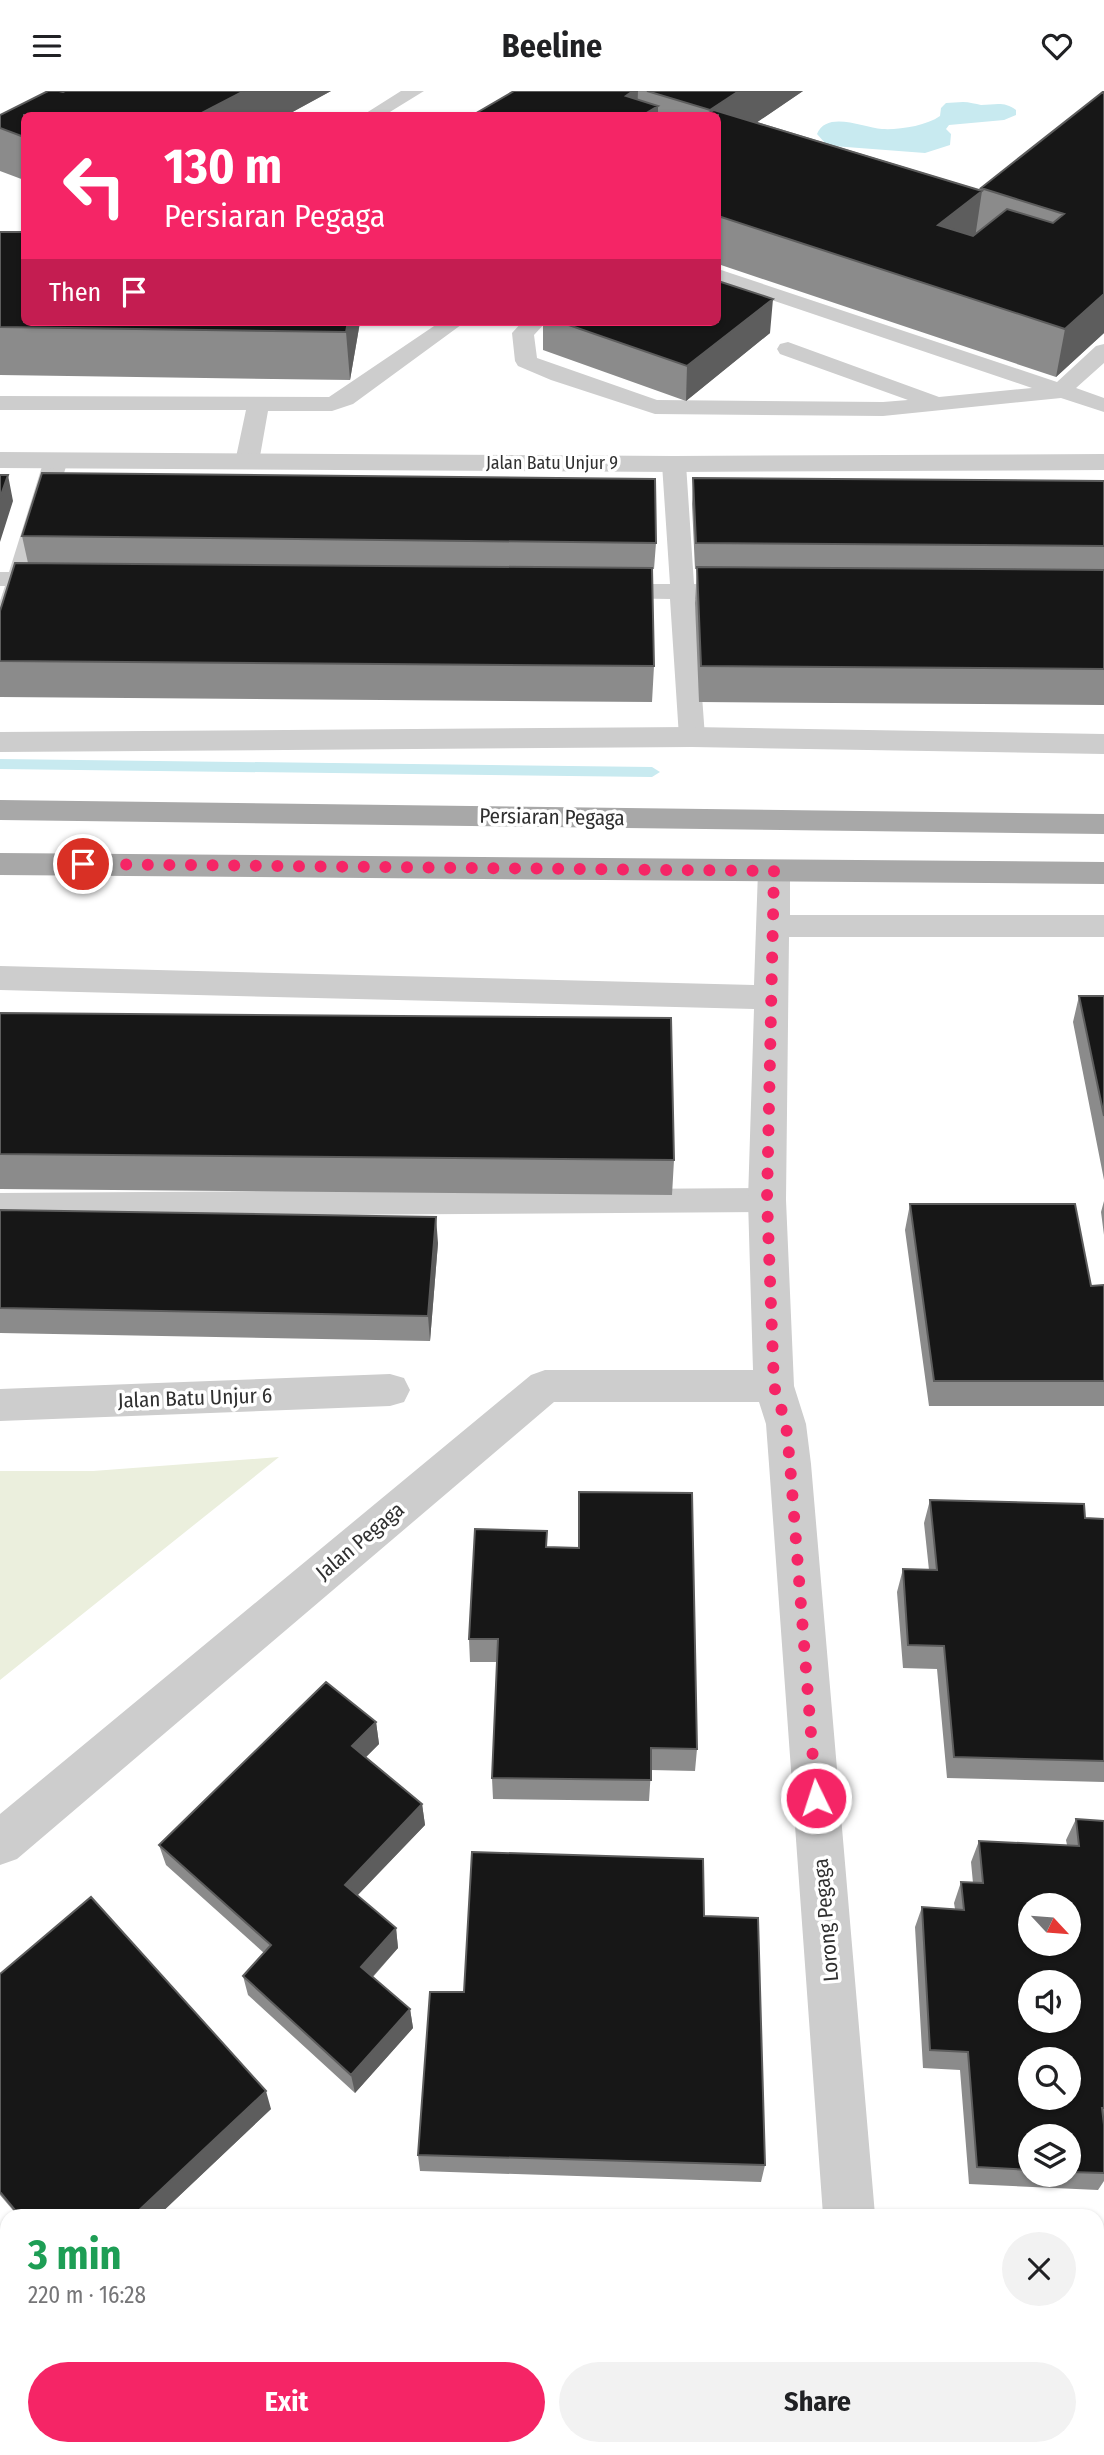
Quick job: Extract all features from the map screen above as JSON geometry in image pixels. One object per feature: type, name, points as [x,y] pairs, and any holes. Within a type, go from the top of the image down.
[{"type":"main road","name":"Persiaran Pegaga","points":[[0,810],[1104,824]]},
{"type":"main road","points":[[774,871],[775,820]]},
{"type":"main road","points":[[0,864],[1104,873]]},
{"type":"street","name":"Jalan Batu Unjur 9","points":[[0,460],[674,464],[1104,462]]},
{"type":"street","points":[[0,742],[692,737],[1104,744]]},
{"type":"street","name":"Lorong Pegaga","points":[[774,871],[767,1199],[774,1386],[786,1424],[790,1464],[849,2209]]},
{"type":"street","points":[[773,926],[1104,926]]},
{"type":"street","points":[[0,978],[771,997]]},
{"type":"street","name":"Jalan Pegaga","points":[[0,1843],[545,1386],[774,1386]]},
{"type":"street","name":"Jalan Batu Unjur 6","points":[[0,1405],[390,1390]]},
{"type":"lane","points":[[377,112],[415,91]]},
{"type":"lane","points":[[721,276],[1104,405]]},
{"type":"lane","points":[[0,403],[258,406],[332,404],[345,399],[448,326]]},
{"type":"lane","points":[[531,326],[523,334],[526,361],[559,375],[655,407],[883,409],[1059,392],[1104,351]]},
{"type":"lane","points":[[788,349],[942,405]]},
{"type":"lane","points":[[247,462],[258,406]]},
{"type":"lane","points":[[0,641],[9,579],[56,460]]},
{"type":"lane","points":[[674,464],[692,737]]},
{"type":"lane","points":[[9,579],[73,580]]},
{"type":"lane","points":[[585,590],[764,592]]},
{"type":"lane","points":[[0,1205],[767,1199]]},
{"type":"green space","points":[[279,1457],[0,1680],[0,1471],[93,1471]]},
{"type":"water","points":[[946,103],[1007,105],[1016,110],[1016,115],[1004,120],[949,125],[946,129],[951,134],[950,145],[925,153],[833,146],[825,143],[817,134],[822,127],[837,122],[882,129],[912,127],[940,116],[941,108]]},
{"type":"building","points":[[48,91],[244,91],[204,112],[21,112],[21,136],[0,128],[0,115]]},
{"type":"building","points":[[514,91],[633,91],[626,96],[658,106],[648,112],[478,112]]},
{"type":"building","points":[[647,91],[739,91],[710,110]]},
{"type":"building","points":[[1104,91],[1104,294],[1065,329],[721,217],[721,112],[982,191],[938,225],[973,236],[1007,209],[1053,223],[1064,214],[981,188]]},
{"type":"building","points":[[0,232],[21,232],[21,326],[347,326],[346,332],[0,327]]},
{"type":"building","points":[[721,282],[773,299],[687,366],[572,326],[721,326]]},
{"type":"building","points":[[42,473],[655,479],[656,543],[22,536]]},
{"type":"building","points":[[0,475],[8,475],[0,498]]},
{"type":"building","points":[[693,478],[1104,481],[1104,546],[696,543]]},
{"type":"building","points":[[15,563],[652,568],[654,666],[0,661],[0,611]]},
{"type":"building","points":[[697,567],[1104,570],[1104,669],[701,666]]},
{"type":"building","points":[[1079,996],[1104,996],[1104,1116]]},
{"type":"building","points":[[0,1013],[671,1018],[674,1160],[0,1154]]},
{"type":"building","points":[[910,1204],[1075,1204],[1091,1286],[1104,1285],[1104,1381],[934,1381]]},
{"type":"building","points":[[0,1210],[436,1217],[428,1316],[0,1308]]},
{"type":"building","points":[[579,1492],[692,1493],[697,1749],[651,1748],[651,1780],[492,1778],[498,1639],[469,1639],[475,1529],[547,1531],[546,1547],[579,1548]]},
{"type":"building","points":[[930,1500],[1084,1504],[1085,1518],[1104,1519],[1104,1761],[954,1757],[944,1646],[908,1645],[903,1569],[937,1570]]},
{"type":"building","points":[[326,1682],[376,1722],[352,1746],[422,1804],[345,1885],[396,1928],[361,1967],[410,2009],[351,2075],[243,1976],[271,1945],[159,1845]]},
{"type":"building","points":[[1076,1819],[1104,1821],[1104,2173],[1081,2172],[1081,2124],[1018,2124],[1018,2169],[977,2167],[968,2052],[930,2050],[922,1907],[964,1910],[961,1882],[983,1883],[979,1841],[1079,1846]]},
{"type":"building","points":[[472,1852],[703,1859],[704,1916],[758,1918],[765,2165],[418,2155],[430,1992],[464,1992]]},
{"type":"building","points":[[91,1897],[266,2091],[140,2209],[14,2209],[0,2192],[0,1974]]},
{"type":"waterway","points":[[0,764],[652,772]]},
{"type":"route","points":[[83,864],[774,871],[767,1199],[774,1386],[786,1424],[816,1798]]}]
